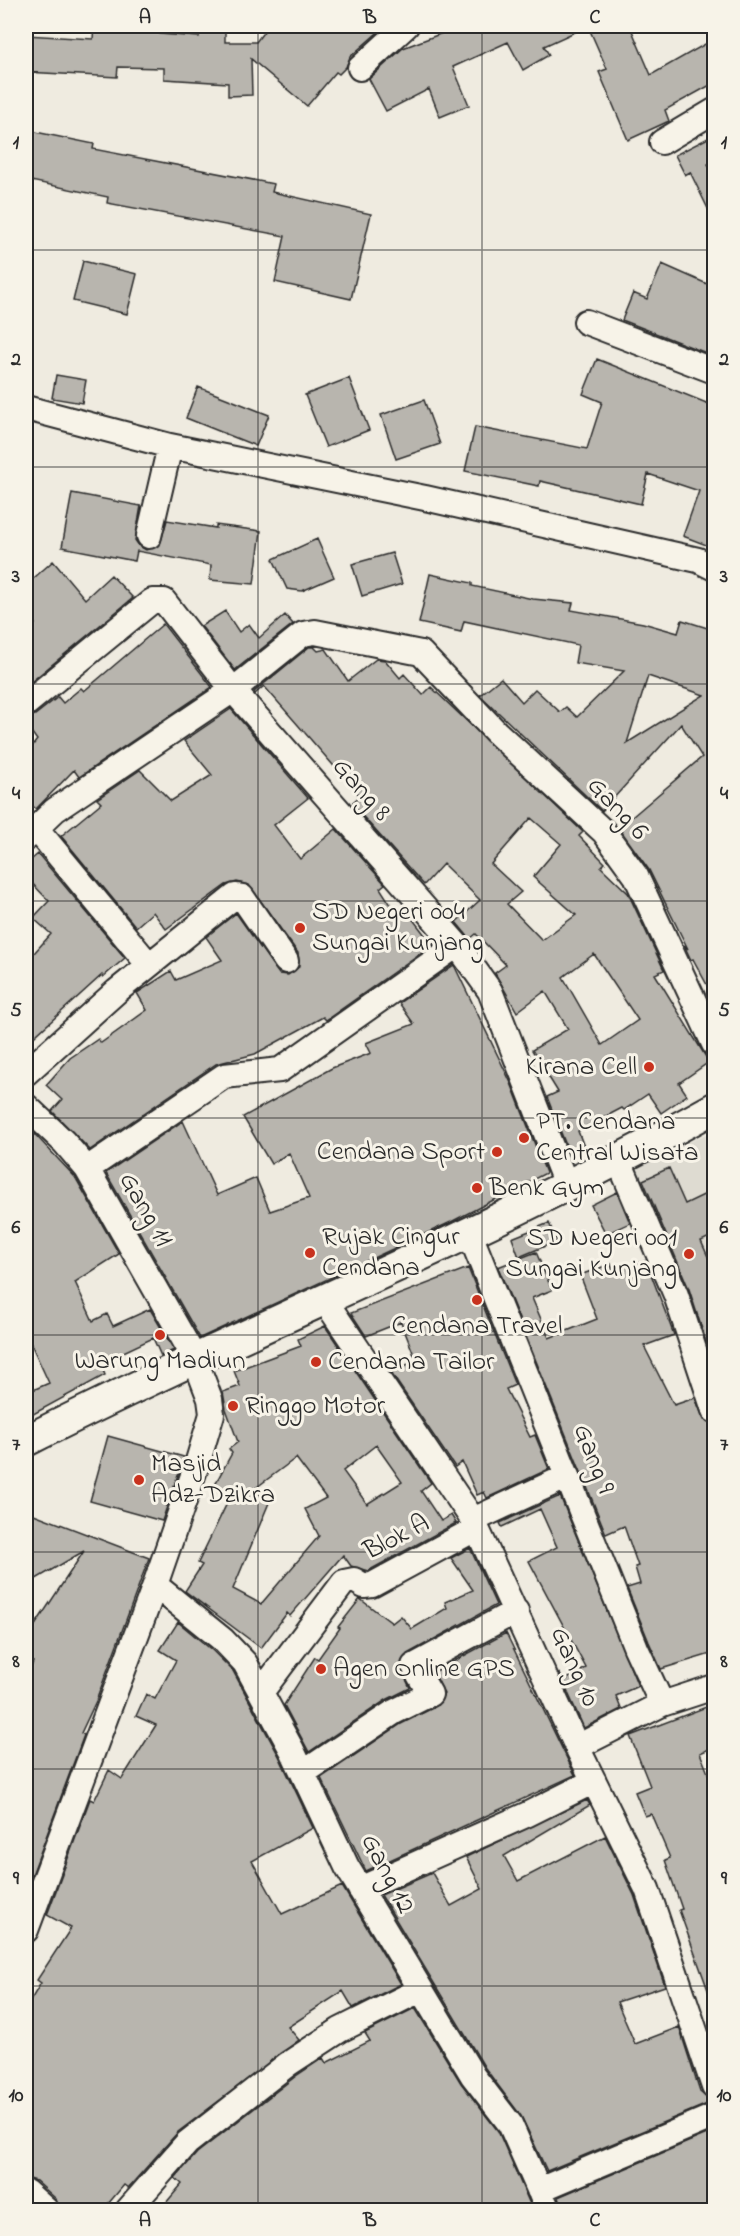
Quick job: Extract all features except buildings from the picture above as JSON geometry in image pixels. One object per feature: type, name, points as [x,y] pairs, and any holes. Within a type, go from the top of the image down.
[{"type":"street","points":[[360,68],[406,26]]},
{"type":"street","points":[[662,142],[714,111]]},
{"type":"street","points":[[586,322],[714,371]]},
{"type":"street","points":[[26,408],[170,446],[425,498],[698,560],[714,568]]},
{"type":"street","points":[[149,536],[170,446]]},
{"type":"street","name":"Gang 8","points":[[26,704],[156,600],[164,601],[233,690],[457,945],[490,990],[567,1187]]},
{"type":"street","name":"Gang 6","points":[[233,690],[303,634],[315,632],[421,653],[496,732],[604,832],[636,876],[714,1044]]},
{"type":"street","points":[[149,965],[30,833],[55,810],[233,690]]},
{"type":"street","points":[[26,1073],[149,965],[238,895],[286,961]]},
{"type":"street","points":[[87,1169],[224,1076],[280,1070],[457,945]]},
{"type":"street","name":"Gang 11","points":[[26,1106],[64,1142],[87,1169],[194,1357]]},
{"type":"street","points":[[29,1432],[470,1234],[619,1161],[714,1108]]},
{"type":"street","points":[[619,1161],[676,1295],[713,1398]]},
{"type":"street","name":"Gang 9","points":[[470,1234],[636,1648],[662,1704]]},
{"type":"street","name":"Gang 10","points":[[324,1299],[475,1524],[577,1748],[647,1889],[714,2088]]},
{"type":"street","points":[[26,1930],[154,1585],[198,1461],[212,1414],[210,1399],[194,1357]]},
{"type":"street","name":"Blok A","points":[[262,1691],[344,1582],[354,1580],[364,1586],[372,1586],[475,1524],[568,1476]]},
{"type":"street","name":"Gang 12","points":[[154,1585],[223,1640],[245,1663],[262,1691],[360,1889],[473,2076],[510,2124],[543,2200]]},
{"type":"street","points":[[303,1773],[394,1712],[430,1694],[414,1666],[516,1611]]},
{"type":"street","points":[[577,1748],[662,1704],[714,1687]]},
{"type":"street","points":[[360,1889],[528,1814],[594,1781]]},
{"type":"street","points":[[128,2211],[187,2143],[288,2064],[340,2030],[420,1990]]},
{"type":"street","points":[[543,2200],[714,2115]]},
{"type":"street","points":[[26,2192],[46,2211]]},
{"type":"shaded area","name":"SD Negeri 001 Sungai Kunjang","points":[[714,1130],[714,1336],[698,1342],[629,1172]]},
{"type":"place","name":"SD Negeri 004 Sungai Kunjang","points":[[300,928]]},
{"type":"place","name":"Kirana Cell","points":[[649,1067]]},
{"type":"place","name":"PT. Cendana Central Wisata","points":[[524,1138]]},
{"type":"place","name":"Cendana Sport","points":[[497,1152]]},
{"type":"place","name":"Benk Gym","points":[[477,1188]]},
{"type":"place","name":"Rujak Cingur Cendana","points":[[310,1253]]},
{"type":"place","name":"SD Negeri 001 Sungai Kunjang","points":[[689,1254]]},
{"type":"place","name":"Cendana Travel","points":[[477,1300]]},
{"type":"place","name":"Warung Madiun","points":[[160,1335]]},
{"type":"place","name":"Cendana Tailor","points":[[316,1362]]},
{"type":"place","name":"Ringgo Motor","points":[[233,1406]]},
{"type":"place","name":"Masjid Adz-Dzikra","points":[[139,1480]]},
{"type":"place","name":"Agen Online GPS","points":[[321,1669]]}]
